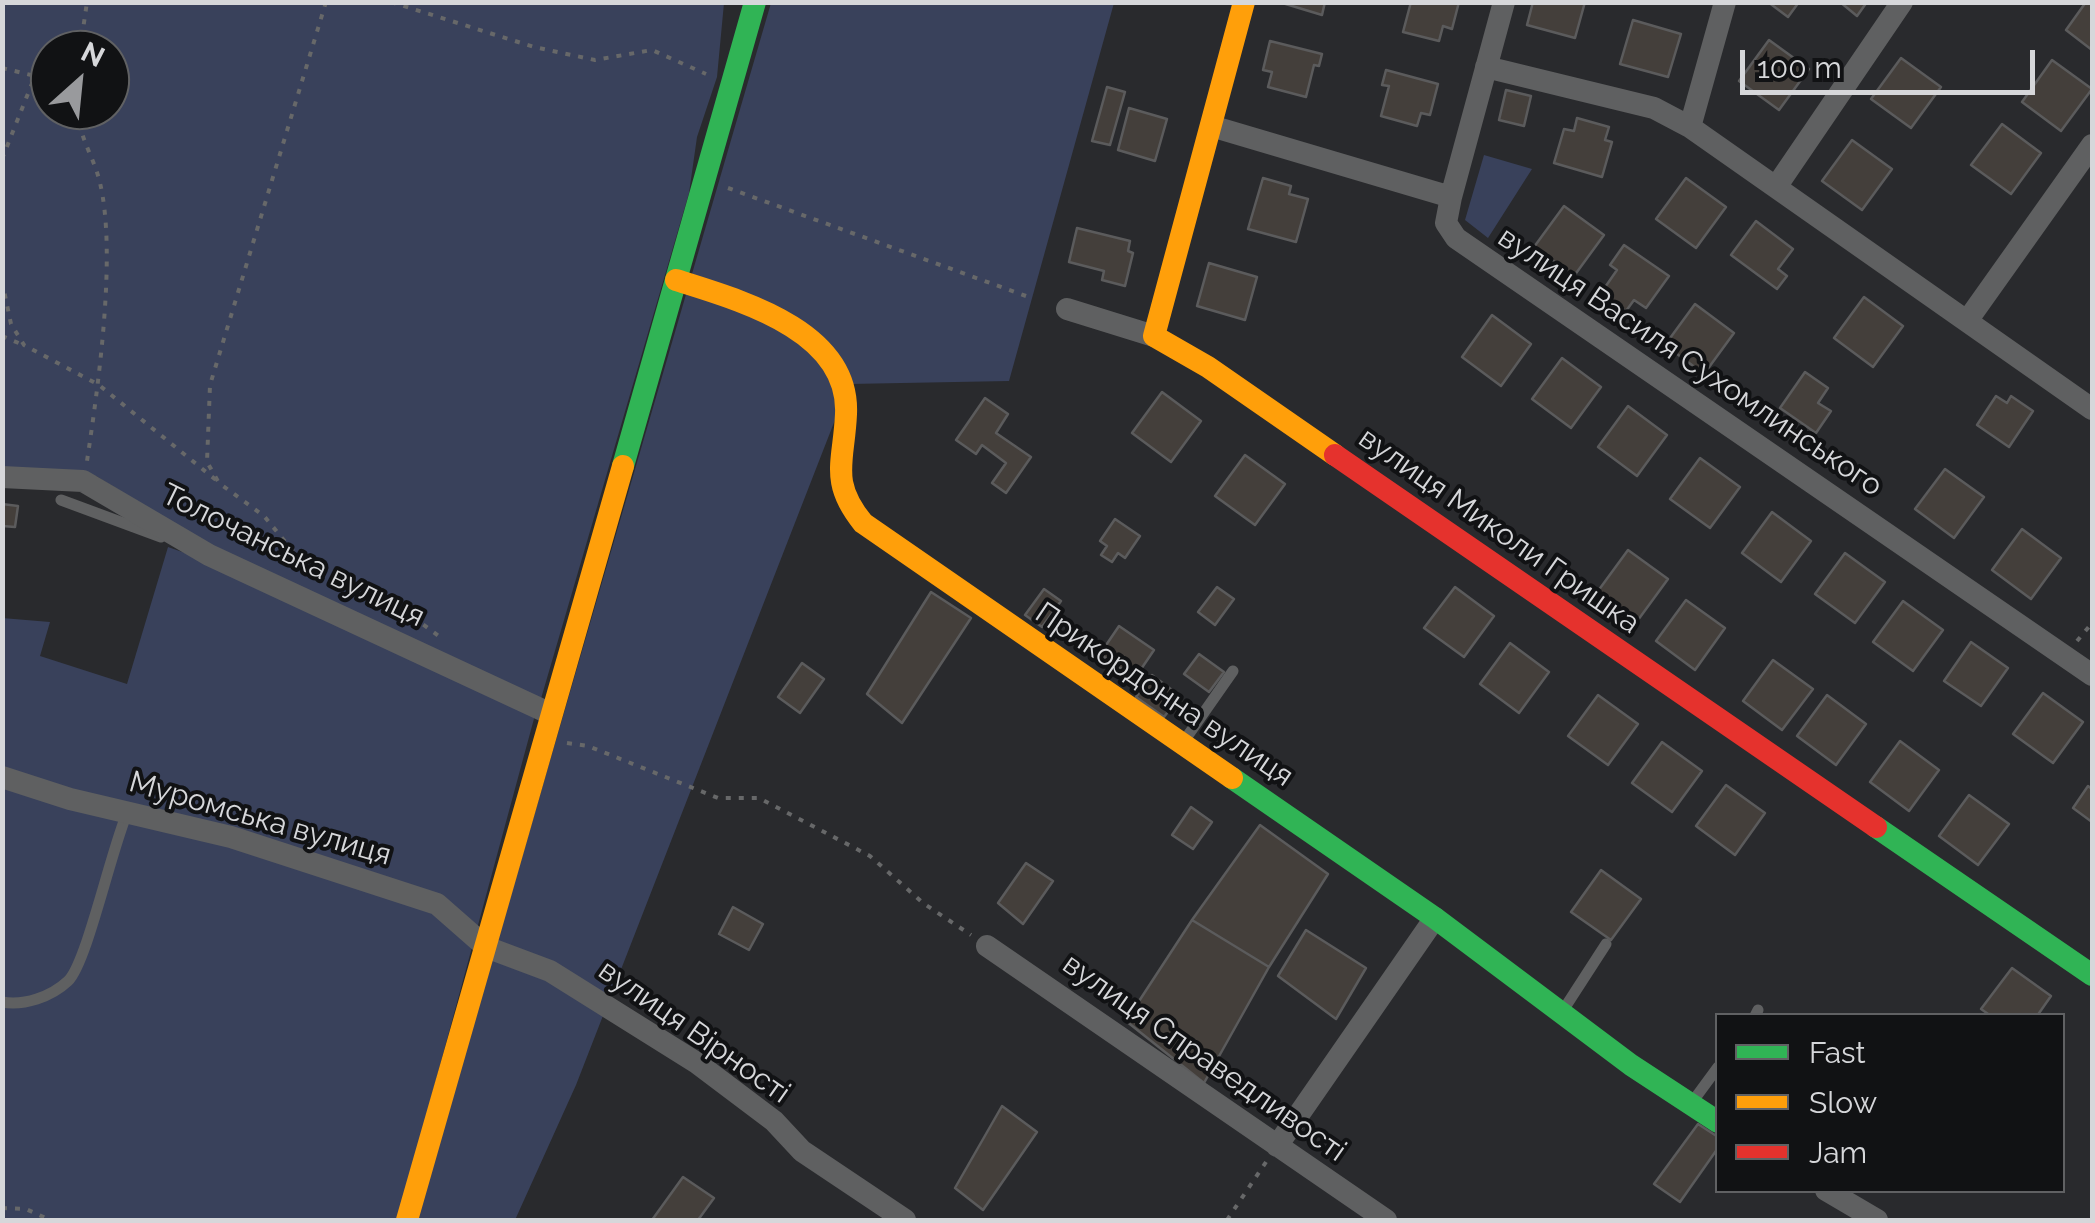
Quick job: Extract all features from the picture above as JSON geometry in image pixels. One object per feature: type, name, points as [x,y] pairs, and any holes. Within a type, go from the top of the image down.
[{"type":"street","points":[[407,1220],[755,2]]},
{"type":"street","points":[[1067,310],[1154,336],[1244,2]]},
{"type":"street","name":"вулиця Василя Сухомлинського","points":[[1504,2],[1451,197],[1446,222],[1456,238],[2092,675]]},
{"type":"street","points":[[1690,127],[1724,2]]},
{"type":"street","points":[[1776,187],[1902,2]]},
{"type":"street","points":[[1486,67],[1654,108],[1690,127],[2092,409]]},
{"type":"street","points":[[1211,126],[1451,197]]},
{"type":"street","points":[[1967,321],[2092,145]]},
{"type":"street","name":"Прикордонна вулиця","points":[[676,280],[737,298],[783,322],[824,354],[845,386],[846,408],[836,468],[840,486],[848,508],[863,523],[1435,918],[1715,1120]]},
{"type":"street","name":"вулиця Миколи Гришка","points":[[1154,336],[1208,367],[2092,975]]},
{"type":"street","name":"Толочанська вулиця","points":[[2,476],[84,481],[209,554],[551,714]]},
{"type":"street","name":"Муромська вулиця","points":[[2,777],[70,800],[231,836],[409,892],[438,904],[486,947]]},
{"type":"street","points":[[1277,1146],[1435,918]]},
{"type":"street","name":"вулиця Справедливості","points":[[988,946],[1386,1220]]},
{"type":"street","name":"вулиця Вірності","points":[[486,947],[550,970],[697,1063],[774,1120],[802,1152],[905,1220]]},
{"type":"street","points":[[1831,1193],[1877,1220]]},
{"type":"lane","points":[[61,500],[209,554]]},
{"type":"lane","points":[[1183,742],[1233,671]]},
{"type":"lane","points":[[2,1002],[18,1004],[43,997],[69,980],[81,958],[106,868],[128,811]]},
{"type":"lane","points":[[1562,1013],[1606,944]]},
{"type":"lane","points":[[1691,1104],[1715,1071]]},
{"type":"path","points":[[83,30],[87,2]]},
{"type":"path","points":[[219,483],[206,462],[210,385],[326,2]]},
{"type":"path","points":[[391,2],[517,42],[594,60],[652,50],[730,89]]},
{"type":"path","points":[[2,68],[30,75]]},
{"type":"path","points":[[2,159],[30,91]]},
{"type":"path","points":[[81,130],[84,148],[100,180],[104,220],[99,385],[84,481]]},
{"type":"path","points":[[704,180],[1026,296]]},
{"type":"path","points":[[2,281],[11,324],[24,345]]},
{"type":"path","points":[[2,336],[99,385],[264,516],[297,556],[330,581],[434,628],[465,673]]},
{"type":"path","points":[[544,740],[588,746],[718,798],[759,798],[870,856],[923,903],[988,946]]},
{"type":"path","points":[[1227,1220],[1277,1146]]},
{"type":"path","points":[[2,1208],[26,1209],[50,1220]]},
{"type":"shaded area","points":[[3,3],[724,3],[717,77],[697,137],[689,193],[540,702],[213,548],[96,476],[3,476]]},
{"type":"shaded area","points":[[771,3],[1114,3],[1009,381],[849,384],[576,1085],[515,1220],[416,1220]]},
{"type":"shaded area","points":[[1484,155],[1532,169],[1488,238],[1465,220]]},
{"type":"shaded area","points":[[168,547],[208,561],[535,715],[398,1220],[3,1220],[2,618],[50,622],[40,656],[127,684]]},
{"type":"building","points":[[1279,2],[1325,2],[1322,15]]},
{"type":"building","points":[[1411,2],[1459,2],[1452,29],[1443,26],[1439,41],[1403,32]]},
{"type":"building","points":[[1533,2],[1585,2],[1575,38],[1527,25]]},
{"type":"building","points":[[1768,2],[1799,2],[1788,17]]},
{"type":"building","points":[[1840,2],[1867,2],[1857,16]]},
{"type":"building","points":[[2086,2],[2092,2],[2092,50],[2066,30]]},
{"type":"building","points":[[1633,20],[1681,34],[1668,77],[1620,64]]},
{"type":"building","points":[[1769,40],[1809,69],[1779,110],[1739,81]]},
{"type":"building","points":[[1270,41],[1322,54],[1319,66],[1314,65],[1306,97],[1268,87],[1272,72],[1263,70]]},
{"type":"building","points":[[1901,58],[1941,87],[1911,128],[1871,99]]},
{"type":"building","points":[[2052,60],[2092,89],[2061,131],[2022,102]]},
{"type":"building","points":[[1386,70],[1438,84],[1430,115],[1421,113],[1417,126],[1381,116],[1389,86],[1382,85]]},
{"type":"building","points":[[1107,87],[1125,92],[1110,145],[1092,141]]},
{"type":"building","points":[[1506,90],[1531,96],[1524,126],[1499,120]]},
{"type":"building","points":[[1129,108],[1167,119],[1155,161],[1118,150]]},
{"type":"building","points":[[1577,118],[1609,127],[1605,140],[1612,142],[1602,177],[1554,163],[1564,129],[1574,131]]},
{"type":"building","points":[[2002,124],[2041,153],[2011,194],[1971,165]]},
{"type":"building","points":[[1852,140],[1892,169],[1862,210],[1822,181]]},
{"type":"building","points":[[1263,178],[1291,186],[1289,194],[1308,199],[1296,242],[1248,229]]},
{"type":"building","points":[[1686,178],[1726,207],[1696,248],[1656,219]]},
{"type":"building","points":[[1564,206],[1604,235],[1574,276],[1534,247]]},
{"type":"building","points":[[1756,221],[1793,249],[1778,269],[1787,276],[1777,289],[1731,255]]},
{"type":"building","points":[[1077,228],[1130,241],[1128,251],[1133,253],[1125,286],[1102,280],[1104,271],[1069,262]]},
{"type":"building","points":[[1624,245],[1669,276],[1646,308],[1634,300],[1626,311],[1601,293],[1617,270],[1610,265]]},
{"type":"building","points":[[1209,263],[1257,277],[1245,320],[1197,306]]},
{"type":"building","points":[[1864,297],[1903,326],[1873,367],[1834,338]]},
{"type":"building","points":[[1695,304],[1734,333],[1704,374],[1665,345]]},
{"type":"building","points":[[1492,315],[1531,344],[1501,386],[1462,357]]},
{"type":"building","points":[[1562,358],[1601,387],[1571,428],[1532,399]]},
{"type":"building","points":[[1805,372],[1828,388],[1818,403],[1831,411],[1816,433],[1780,408]]},
{"type":"building","points":[[1162,392],[1201,421],[1171,462],[1132,433]]},
{"type":"building","points":[[1996,396],[2007,403],[2011,396],[2033,411],[2009,447],[1977,425]]},
{"type":"building","points":[[985,398],[1008,414],[996,433],[1031,457],[1006,493],[992,483],[1006,463],[982,445],[976,454],[956,440]]},
{"type":"building","points":[[1628,406],[1667,435],[1637,476],[1598,447]]},
{"type":"building","points":[[1245,455],[1285,484],[1255,525],[1215,496]]},
{"type":"building","points":[[1700,458],[1740,487],[1710,528],[1670,499]]},
{"type":"building","points":[[1945,469],[1984,497],[1954,538],[1915,509]]},
{"type":"building","points":[[2,504],[18,506],[15,527],[2,526]]},
{"type":"building","points":[[1772,512],[1811,541],[1781,582],[1742,553]]},
{"type":"building","points":[[1115,519],[1140,536],[1125,558],[1118,553],[1112,562],[1101,555],[1107,546],[1100,541]]},
{"type":"building","points":[[2022,529],[2061,558],[2031,599],[1992,570]]},
{"type":"building","points":[[1628,550],[1668,579],[1638,620],[1598,591]]},
{"type":"building","points":[[1845,553],[1885,582],[1855,623],[1815,594]]},
{"type":"building","points":[[1217,587],[1234,599],[1215,625],[1198,612]]},
{"type":"building","points":[[1455,587],[1494,616],[1464,657],[1424,628]]},
{"type":"building","points":[[1044,589],[1061,601],[1042,627],[1025,615]]},
{"type":"building","points":[[931,592],[971,618],[902,723],[867,694]]},
{"type":"building","points":[[1686,600],[1725,628],[1695,670],[1656,641]]},
{"type":"building","points":[[1903,601],[1943,630],[1913,671],[1873,642]]},
{"type":"building","points":[[1119,626],[1154,650],[1135,678],[1100,654]]},
{"type":"building","points":[[1971,642],[2008,668],[1981,706],[1944,681]]},
{"type":"building","points":[[1510,643],[1549,672],[1519,713],[1480,684]]},
{"type":"building","points":[[1199,654],[1224,672],[1209,692],[1184,674]]},
{"type":"building","points":[[1773,660],[1813,689],[1782,730],[1743,701]]},
{"type":"building","points":[[802,663],[824,679],[800,713],[778,697]]},
{"type":"building","points":[[1152,675],[1180,696],[1164,717],[1136,697]]},
{"type":"building","points":[[2043,693],[2083,722],[2053,763],[2013,734]]},
{"type":"building","points":[[1598,695],[1638,724],[1608,765],[1568,736]]},
{"type":"building","points":[[1827,695],[1866,724],[1836,765],[1797,736]]},
{"type":"building","points":[[1900,741],[1939,770],[1909,811],[1870,782]]},
{"type":"building","points":[[1662,742],[1702,771],[1672,812],[1632,783]]},
{"type":"building","points":[[1726,785],[1765,813],[1735,855],[1696,826]]},
{"type":"building","points":[[2088,786],[2092,789],[2092,822],[2073,808]]},
{"type":"building","points":[[1969,795],[2009,824],[1978,865],[1939,836]]},
{"type":"building","points":[[1191,807],[1212,822],[1193,849],[1172,835]]},
{"type":"building","points":[[1260,825],[1328,874],[1269,967],[1192,920]]},
{"type":"building","points":[[1026,863],[1053,881],[1023,924],[998,903]]},
{"type":"building","points":[[1601,870],[1641,899],[1611,940],[1571,912]]},
{"type":"building","points":[[733,907],[763,924],[749,950],[719,934]]},
{"type":"building","points":[[1192,920],[1269,967],[1204,1083],[1126,1021]]},
{"type":"building","points":[[1306,930],[1366,968],[1336,1019],[1278,976]]},
{"type":"building","points":[[2012,968],[2051,996],[2039,1013],[1987,1013],[1981,1009]]},
{"type":"building","points":[[1002,1106],[1037,1132],[983,1210],[955,1188]]},
{"type":"building","points":[[1698,1124],[1715,1135],[1715,1152],[1680,1202],[1654,1184]]},
{"type":"building","points":[[683,1177],[714,1198],[698,1220],[652,1220]]},
{"type":"traffic: fast","points":[[623,466],[755,2]]},
{"type":"traffic: fast","points":[[1232,778],[1435,918],[1631,1065],[1715,1120]]},
{"type":"traffic: fast","points":[[1876,827],[2092,975]]},
{"type":"traffic: slow","points":[[1244,2],[1154,336],[1208,367],[1335,455]]},
{"type":"traffic: slow","points":[[676,280],[759,309],[786,323],[811,340],[830,360],[842,385],[846,414],[842,483],[863,523],[1232,778]]},
{"type":"traffic: slow","points":[[407,1220],[623,466]]},
{"type":"traffic: jam","points":[[1335,455],[1876,827]]}]
